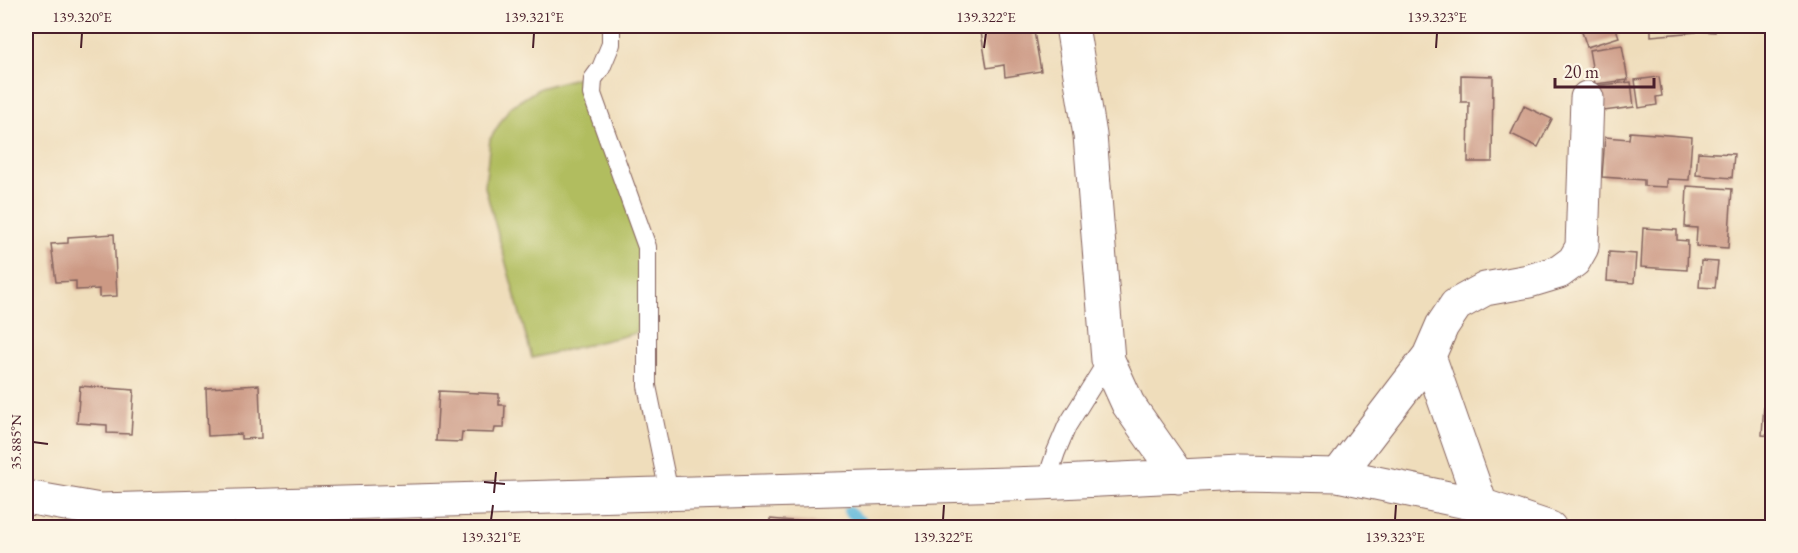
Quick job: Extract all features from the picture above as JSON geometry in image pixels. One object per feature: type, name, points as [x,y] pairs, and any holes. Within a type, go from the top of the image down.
[{"type":"street","points":[[1072,26],[1090,135],[1108,360],[1128,404],[1179,477]]},
{"type":"street","points":[[1338,475],[1428,356],[1442,326],[1456,305],[1485,289],[1528,281],[1559,272],[1574,261],[1582,247],[1587,98]]},
{"type":"street","points":[[1428,356],[1481,505]]},
{"type":"street","points":[[26,497],[113,519],[669,493],[1046,482],[1240,473],[1338,475],[1481,505],[1550,528]]},
{"type":"lane","points":[[611,26],[611,44],[593,80],[592,94],[647,247],[647,386],[669,493]]},
{"type":"lane","points":[[1046,482],[1067,426],[1108,360]]},
{"type":"green space","points":[[587,75],[642,249],[637,333],[532,358],[485,187],[490,139],[510,107],[540,88]]},
{"type":"building","points":[[980,26],[1033,26],[1041,71],[1005,77],[1004,65],[987,68]]},
{"type":"building","points":[[1580,26],[1615,26],[1619,37],[1587,47]]},
{"type":"building","points":[[1651,26],[1695,26],[1696,32],[1651,36]]},
{"type":"building","points":[[1700,26],[1715,26],[1715,32],[1699,31]]},
{"type":"building","points":[[1622,45],[1628,80],[1595,84],[1589,50]]},
{"type":"building","points":[[1461,75],[1493,76],[1492,162],[1468,162],[1469,102],[1461,102]]},
{"type":"building","points":[[1659,77],[1662,96],[1656,97],[1657,105],[1639,108],[1635,80]]},
{"type":"building","points":[[1631,82],[1634,107],[1596,112],[1593,86]]},
{"type":"building","points":[[1524,106],[1552,119],[1538,147],[1511,134]]},
{"type":"building","points":[[1630,132],[1692,137],[1689,180],[1667,179],[1667,187],[1644,186],[1644,180],[1602,177],[1605,137],[1629,139]]},
{"type":"building","points":[[1698,152],[1734,154],[1732,178],[1696,175]]},
{"type":"building","points":[[1687,186],[1732,189],[1728,248],[1696,246],[1697,228],[1685,227]]},
{"type":"building","points":[[1643,228],[1677,230],[1677,240],[1688,241],[1687,270],[1641,267]]},
{"type":"building","points":[[114,234],[117,296],[99,297],[99,289],[76,290],[76,281],[56,282],[51,244],[68,243],[68,237]]},
{"type":"building","points":[[1609,252],[1636,254],[1634,283],[1607,281]]},
{"type":"building","points":[[1701,261],[1718,262],[1715,288],[1699,287]]},
{"type":"building","points":[[259,385],[261,438],[241,439],[241,434],[208,436],[206,388]]},
{"type":"building","points":[[80,386],[134,390],[131,434],[107,433],[107,425],[77,423]]},
{"type":"building","points":[[439,391],[499,394],[499,405],[505,405],[504,428],[495,428],[494,433],[462,432],[461,442],[436,441]]},
{"type":"building","points":[[1764,405],[1772,406],[1772,436],[1762,435]]},
{"type":"building","points":[[770,519],[835,525],[835,528],[769,528]]},
{"type":"waterway","points":[[848,511],[870,528]]}]
